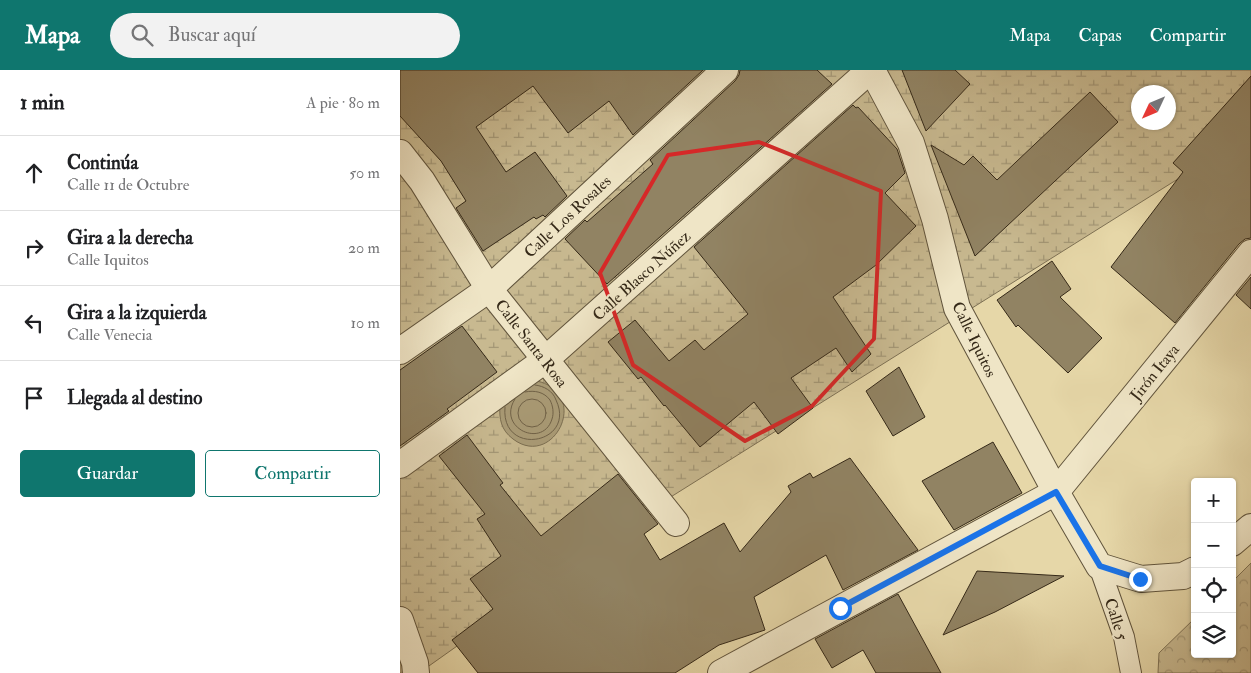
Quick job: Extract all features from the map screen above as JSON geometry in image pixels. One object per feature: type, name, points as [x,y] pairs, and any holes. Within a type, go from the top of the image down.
[{"type":"street","name":"Calle Los Rosales","points":[[400,351],[489,289],[725,70]]},
{"type":"street","name":"Calle Blasco Núñez","points":[[400,465],[545,360],[871,70]]},
{"type":"street","name":"Calle Iquitos","points":[[871,70],[911,143],[936,219],[957,308],[1056,492],[1100,566]]},
{"type":"street","name":"Calle Santa Rosa","points":[[400,153],[422,181],[489,289],[676,523]]},
{"type":"street","name":"Jirón Itaya","points":[[1056,492],[1251,253]]},
{"type":"street","points":[[721,673],[1056,492]]},
{"type":"street","points":[[1236,540],[1251,527]]},
{"type":"street","points":[[1100,566],[1140,579],[1183,576],[1191,572]]},
{"type":"street","name":"Calle 5","points":[[1100,566],[1124,637],[1131,673]]},
{"type":"street","points":[[400,620],[415,668]]},
{"type":"highlighted area","points":[[759,142],[881,191],[874,339],[812,406],[745,441],[633,365],[600,273],[668,155]]},
{"type":"green space","points":[[400,70],[1251,70],[1251,204],[1197,167],[642,515],[419,673],[400,673]]},
{"type":"green space","points":[[1251,563],[1251,673],[1158,673],[1159,653],[1191,622],[1191,658],[1236,658],[1236,578]]},
{"type":"water","points":[[531,380],[550,386],[561,397],[564,411],[561,424],[554,437],[542,444],[528,446],[513,439],[506,432],[501,420],[500,405]]},
{"type":"building","points":[[400,70],[703,70],[633,135],[609,101],[568,133],[533,86],[476,127],[506,172],[535,152],[567,196],[545,217],[543,215],[536,219],[534,217],[483,251],[456,208],[466,201],[441,161],[400,116]]},
{"type":"building","points":[[740,70],[817,70],[832,84],[607,284],[565,239],[653,164],[650,160],[735,81]]},
{"type":"building","points":[[902,70],[955,70],[970,84],[926,131]]},
{"type":"building","points":[[1251,76],[1251,238],[1245,239],[1239,244],[1175,323],[1111,267],[1183,172],[1173,163]]},
{"type":"building","points":[[1090,92],[1118,122],[975,256],[931,145],[964,165],[973,156],[997,180]]},
{"type":"building","points":[[853,105],[856,108],[858,107],[897,149],[905,173],[885,193],[916,226],[876,265],[833,297],[871,354],[852,372],[836,348],[791,378],[813,408],[778,434],[754,402],[700,447],[641,377],[638,379],[608,342],[635,320],[669,361],[695,340],[704,350],[748,314],[694,247]]},
{"type":"building","points":[[1052,261],[1071,289],[1060,297],[1102,338],[1068,373],[1018,325],[1016,327],[997,300]]},
{"type":"building","points":[[1251,277],[1251,309],[1236,295]]},
{"type":"building","points":[[462,326],[497,372],[447,409],[449,411],[400,446],[400,370]]},
{"type":"building","points":[[899,367],[925,417],[893,436],[866,391]]},
{"type":"building","points":[[467,435],[503,483],[500,485],[541,536],[618,474],[658,524],[644,534],[660,560],[724,523],[740,552],[791,492],[788,486],[810,473],[813,478],[850,458],[918,550],[843,590],[826,555],[754,597],[765,630],[719,645],[675,673],[478,673],[452,640],[493,609],[470,579],[501,556],[477,519],[485,514],[439,456]]},
{"type":"building","points":[[993,442],[1022,493],[954,530],[922,481]]},
{"type":"building","points":[[977,571],[1064,576],[995,612],[943,635]]},
{"type":"building","points":[[898,594],[941,673],[876,673],[863,650],[832,668],[815,639]]},
{"type":"route","points":[[840,608],[1056,492],[1100,566],[1140,579]]}]
